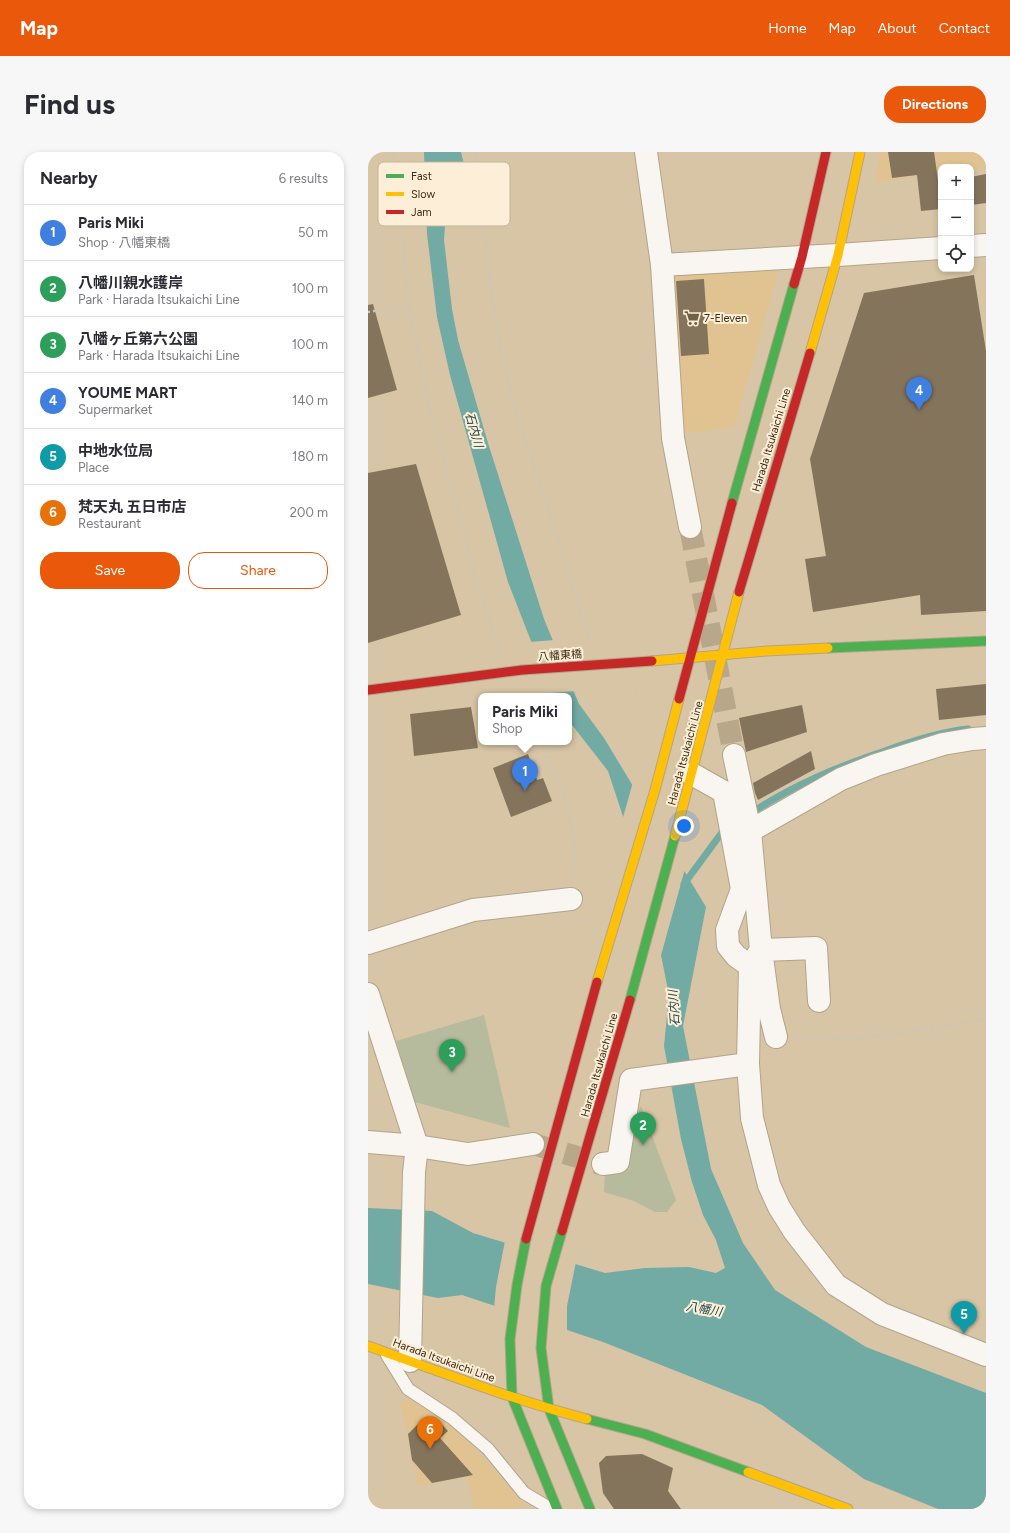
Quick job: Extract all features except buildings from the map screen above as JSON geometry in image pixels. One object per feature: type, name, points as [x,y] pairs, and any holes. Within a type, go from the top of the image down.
[{"type":"main road","name":"Harada Itsukaichi Line","points":[[558,1509],[512,1397],[510,1348],[517,1285],[527,1234],[606,948],[656,790],[741,469],[802,257],[826,152]]},
{"type":"main road","name":"Harada Itsukaichi Line","points":[[590,1509],[549,1409],[541,1348],[546,1286],[623,1025],[675,838],[738,593],[838,255],[860,152]]},
{"type":"main road","name":"八幡東橋","points":[[368,690],[507,671],[723,654],[986,641]]},
{"type":"main road","name":"Harada Itsukaichi Line","points":[[368,1346],[385,1352],[411,1352],[512,1397],[549,1409]]},
{"type":"main road","points":[[549,1409],[645,1434],[814,1502],[848,1509]]},
{"type":"street","points":[[646,152],[662,265],[673,438],[690,527]]},
{"type":"street","points":[[974,246],[986,245]]},
{"type":"street","points":[[662,265],[938,248]]},
{"type":"street","points":[[740,823],[876,765],[943,744],[986,738]]},
{"type":"street","points":[[734,755],[740,823],[756,958],[767,995],[776,1036]]},
{"type":"street","points":[[692,774],[724,792],[740,823],[742,889],[727,930],[728,946],[736,956],[756,958],[816,948],[819,1001]]},
{"type":"street","points":[[368,943],[473,910],[571,899]]},
{"type":"street","points":[[756,958],[739,1065],[769,1185],[779,1207],[814,1259],[836,1285],[882,1314],[986,1355]]},
{"type":"street","points":[[368,994],[417,1146],[414,1172],[411,1352]]},
{"type":"street","points":[[603,1164],[618,1162],[631,1080],[739,1065]]},
{"type":"street","points":[[368,1142],[417,1146],[468,1154],[533,1144]]},
{"type":"lane","points":[[385,1352],[408,1388],[452,1418],[488,1449],[524,1493],[551,1509]]},
{"type":"path","points":[[393,152],[395,162]]},
{"type":"path","points":[[476,152],[477,162]]},
{"type":"path","points":[[402,226],[409,305],[429,406],[480,593],[507,671]]},
{"type":"path","points":[[485,226],[497,325],[511,395],[591,644]]},
{"type":"path","points":[[368,312],[409,305]]},
{"type":"path","points":[[635,692],[636,688]]},
{"type":"path","points":[[542,745],[567,803],[575,846],[571,899]]},
{"type":"path","points":[[776,1036],[856,1039],[986,1019]]},
{"type":"shaded area","points":[[881,152],[986,152],[986,168],[974,170],[974,164],[938,164],[938,174],[875,182]]},
{"type":"shaded area","points":[[774,266],[778,273],[734,427],[681,434],[673,278],[680,272]]},
{"type":"shaded area","points":[[410,1399],[454,1429],[483,1457],[526,1507],[516,1509],[474,1509],[467,1476],[417,1486],[408,1434],[400,1403]]},
{"type":"green space","points":[[484,1015],[510,1128],[415,1102],[396,1041]]},
{"type":"green space","points":[[641,1106],[676,1200],[667,1212],[655,1212],[634,1201],[604,1192],[605,1173],[629,1169],[634,1120]]},
{"type":"water","points":[[424,152],[461,152],[463,162],[424,162]]},
{"type":"water","points":[[427,226],[445,226],[444,240],[452,309],[458,340],[488,443],[544,619],[579,704],[604,738],[706,907],[683,1026],[711,1169],[743,1243],[775,1290],[866,1347],[986,1393],[986,1509],[938,1509],[864,1479],[762,1405],[603,1342],[462,1295],[438,1298],[368,1284],[368,1208],[432,1211],[473,1233],[605,1273],[645,1268],[689,1267],[716,1273],[725,1268],[716,1240],[703,1215],[692,1182],[681,1139],[664,1046],[669,995],[649,895],[608,771],[572,725],[572,693],[553,693],[545,677],[508,582],[450,375],[437,317]]},
{"type":"pier","points":[[555,640],[576,691],[551,693],[543,678],[529,642]]},
{"type":"pier","points":[[633,782],[685,869],[660,959],[647,895],[622,821]]},
{"type":"pier","points":[[505,1241],[576,1262],[567,1306],[567,1332],[494,1308],[496,1287]]},
{"type":"waterway","points":[[750,814],[782,794],[850,764],[926,737],[968,729]]},
{"type":"waterway","points":[[684,884],[723,831],[728,828]]},
{"type":"tunnel","points":[[690,527],[734,755]]},
{"type":"tunnel","points":[[533,1144],[601,1164]]},
{"type":"traffic: fast","points":[[732,503],[794,284]]},
{"type":"traffic: fast","points":[[828,648],[986,641]]},
{"type":"traffic: fast","points":[[630,1000],[675,836]]},
{"type":"traffic: fast","points":[[562,1231],[546,1286],[541,1348],[549,1409],[590,1509]]},
{"type":"traffic: fast","points":[[526,1239],[517,1285],[510,1339],[512,1397],[557,1509]]},
{"type":"traffic: fast","points":[[587,1419],[645,1434],[748,1472]]},
{"type":"traffic: slow","points":[[810,353],[838,255],[860,152]]},
{"type":"traffic: slow","points":[[675,836],[739,592]]},
{"type":"traffic: slow","points":[[652,661],[767,651],[828,648]]},
{"type":"traffic: slow","points":[[597,982],[655,790],[679,699]]},
{"type":"traffic: slow","points":[[368,1346],[450,1376],[587,1419]]},
{"type":"traffic: slow","points":[[748,1472],[848,1509]]},
{"type":"traffic: jam","points":[[794,284],[802,257],[826,152]]},
{"type":"traffic: jam","points":[[739,592],[810,353]]},
{"type":"traffic: jam","points":[[679,699],[732,503]]},
{"type":"traffic: jam","points":[[368,690],[522,670],[652,661]]},
{"type":"traffic: jam","points":[[526,1239],[597,982]]},
{"type":"traffic: jam","points":[[562,1231],[630,1000]]},
{"type":"place","name":"7-Eleven","points":[[692,318]]},
{"type":"place","name":"YOUME MART","points":[[919,410]]},
{"type":"place","name":"Paris Miki","points":[[525,791]]},
{"type":"place","name":"八幡ヶ丘第六公園","points":[[452,1072]]},
{"type":"place","name":"八幡川親水護岸","points":[[643,1145]]},
{"type":"place","name":"中地水位局","points":[[964,1334]]},
{"type":"place","name":"梵天丸 五日市店","points":[[430,1449]]},
{"type":"water label","name":"石内川","points":[[474,430]]},
{"type":"water label","name":"石内川","points":[[674,1008]]},
{"type":"water label","name":"八幡川","points":[[704,1309]]}]
